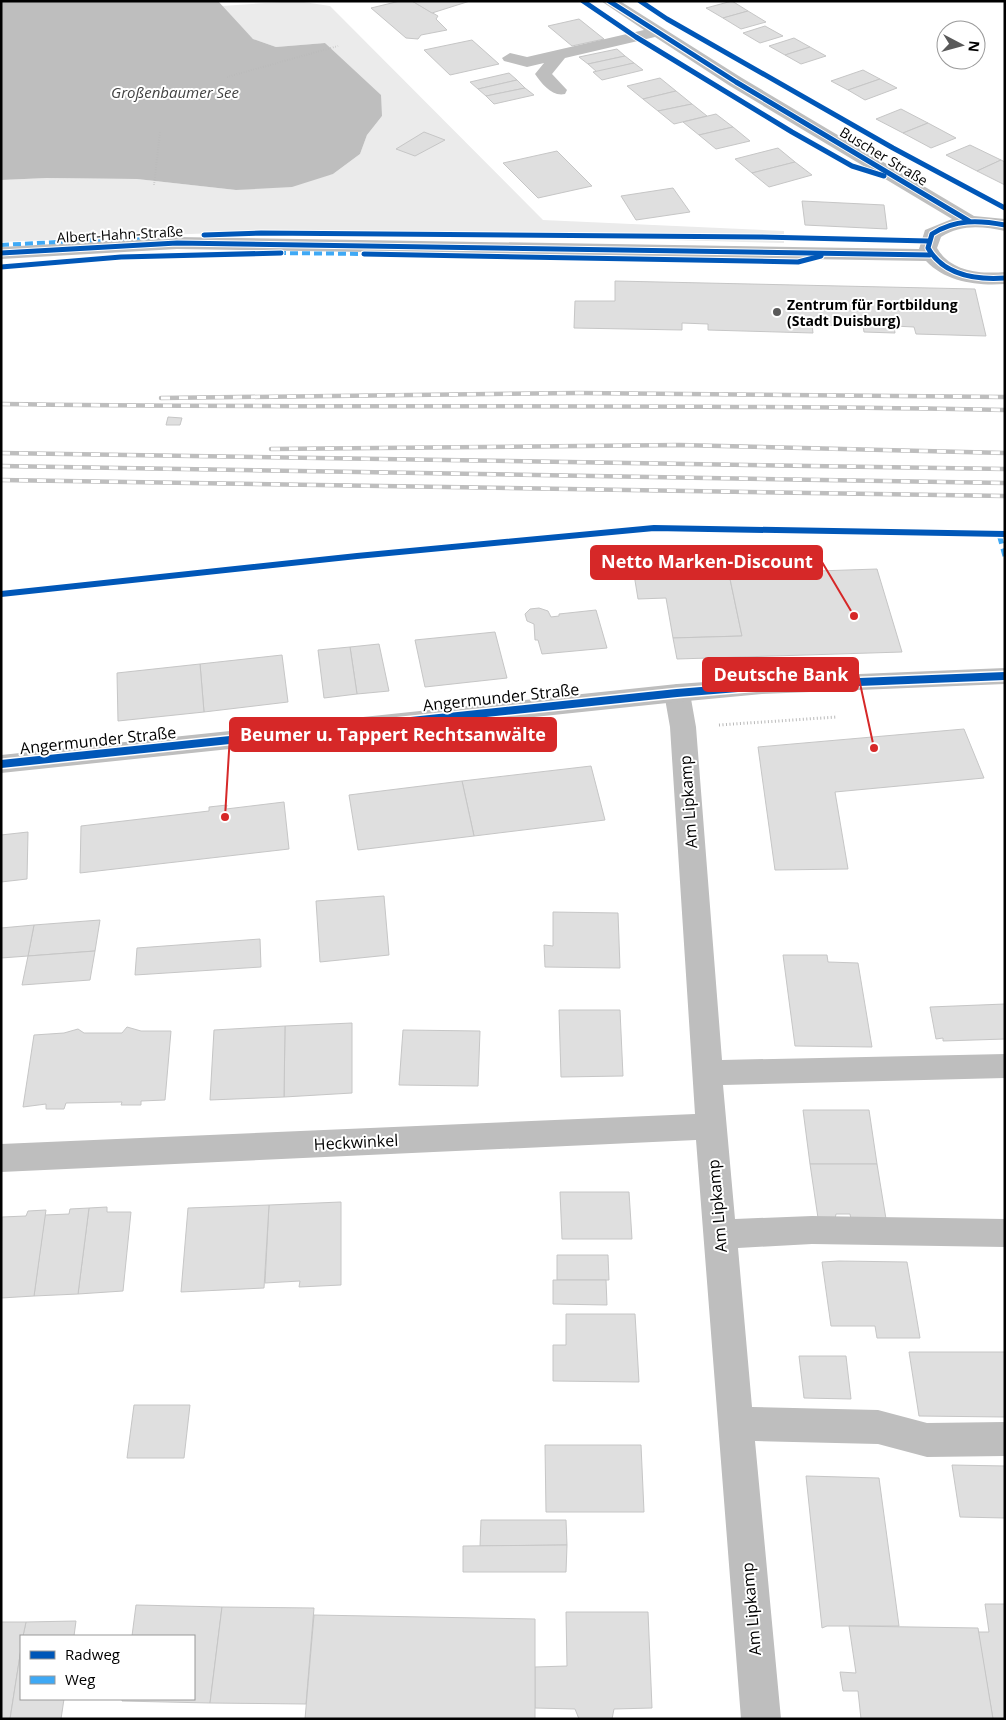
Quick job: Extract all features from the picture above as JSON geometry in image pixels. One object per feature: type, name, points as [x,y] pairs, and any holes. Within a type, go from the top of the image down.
[{"type":"street","name":"Buscher Straße","points":[[609,1],[736,82],[969,221]]},
{"type":"street","points":[[510,58],[527,62],[658,32]]},
{"type":"street","points":[[559,90],[543,74],[560,54]]},
{"type":"street","points":[[1005,225],[969,221],[948,226],[932,234],[928,241],[930,255],[937,262],[956,272],[983,278],[1005,278]]},
{"type":"street","name":"Albert-Hahn-Straße","points":[[1,253],[187,243],[930,255]]},
{"type":"street","name":"Angermunder Straße","points":[[1,764],[677,693],[762,686],[1005,676]]},
{"type":"street","name":"Am Lipkamp","points":[[677,693],[683,727],[711,1126],[761,1719]]},
{"type":"street","points":[[707,1073],[1005,1066]]},
{"type":"street","name":"Heckwinkel","points":[[1,1158],[711,1126]]},
{"type":"street","points":[[720,1234],[812,1230],[1005,1233]]},
{"type":"street","points":[[736,1423],[878,1427],[927,1440],[1005,1439]]},
{"type":"path","points":[[227,77],[338,46]]},
{"type":"path","points":[[154,185],[160,132]]},
{"type":"shaded area","points":[[297,1],[330,6],[543,220],[784,231],[784,243],[283,230],[1,242],[1,180],[47,178],[137,179],[236,190],[333,174],[360,154],[367,135],[382,116],[325,43],[276,47],[253,39],[221,6]]},
{"type":"water","name":"Großenbaumer See","points":[[1,1],[218,1],[253,39],[276,47],[325,43],[381,95],[382,116],[367,135],[360,154],[333,174],[292,187],[236,190],[137,179],[47,178],[1,180]]},
{"type":"building","points":[[400,1],[412,1],[438,16],[436,19],[447,30],[421,35],[418,39],[406,38],[371,8]]},
{"type":"building","points":[[412,1],[470,1],[432,13]]},
{"type":"building","points":[[732,1],[748,11],[723,18],[706,8]]},
{"type":"building","points":[[748,11],[766,22],[741,29],[723,18]]},
{"type":"building","points":[[579,19],[604,39],[572,46],[548,26]]},
{"type":"building","points":[[765,26],[783,36],[760,43],[743,33]]},
{"type":"building","points":[[794,38],[810,47],[785,55],[769,46]]},
{"type":"building","points":[[472,40],[499,64],[450,75],[424,50]]},
{"type":"building","points":[[810,47],[826,56],[801,64],[785,55]]},
{"type":"building","points":[[617,49],[625,56],[588,64],[579,57]]},
{"type":"building","points":[[625,56],[634,63],[597,72],[588,64]]},
{"type":"building","points":[[634,63],[643,70],[602,80],[593,72]]},
{"type":"building","points":[[863,70],[880,79],[848,90],[831,81]]},
{"type":"building","points":[[509,73],[517,80],[478,89],[470,82]]},
{"type":"building","points":[[660,78],[676,91],[643,99],[627,86]]},
{"type":"building","points":[[880,79],[897,88],[865,100],[848,90]]},
{"type":"building","points":[[517,80],[525,88],[486,96],[478,89]]},
{"type":"building","points":[[525,88],[534,95],[494,104],[486,96]]},
{"type":"building","points":[[676,91],[692,104],[658,111],[643,99]]},
{"type":"building","points":[[692,104],[707,116],[674,124],[658,111]]},
{"type":"building","points":[[901,109],[928,123],[903,133],[876,119]]},
{"type":"building","points":[[716,114],[733,127],[699,135],[683,122]]},
{"type":"building","points":[[928,123],[956,138],[931,148],[903,133]]},
{"type":"building","points":[[733,127],[750,141],[716,149],[699,135]]},
{"type":"building","points":[[424,132],[445,140],[415,156],[396,149]]},
{"type":"building","points":[[970,145],[1001,160],[977,171],[946,155]]},
{"type":"building","points":[[778,148],[795,162],[752,173],[735,159]]},
{"type":"building","points":[[557,151],[592,186],[538,198],[503,163]]},
{"type":"building","points":[[1001,160],[1005,162],[1005,185],[977,171]]},
{"type":"building","points":[[795,162],[812,175],[769,187],[752,173]]},
{"type":"building","points":[[673,188],[690,212],[636,220],[621,196]]},
{"type":"building","points":[[802,201],[884,205],[887,229],[805,225]]},
{"type":"building","name":"Zentrum für Fortbildung (Stadt Duisburg)","points":[[615,281],[975,289],[986,336],[916,334],[914,327],[894,326],[895,333],[864,332],[863,326],[812,325],[813,333],[708,330],[708,324],[682,323],[682,330],[574,328],[575,301],[615,301]]},
{"type":"building","points":[[168,417],[182,418],[180,425],[166,425]]},
{"type":"building","points":[[726,560],[742,636],[673,638],[666,598],[638,599],[632,562]]},
{"type":"building","points":[[877,569],[902,652],[677,659],[673,638],[742,636],[729,574]]},
{"type":"building","points":[[539,608],[548,611],[551,617],[559,616],[559,614],[596,610],[607,648],[542,654],[538,640],[535,640],[534,624],[527,621],[525,614],[530,609]]},
{"type":"building","points":[[495,632],[507,678],[425,687],[415,640]]},
{"type":"building","points":[[379,644],[389,691],[357,694],[350,647]]},
{"type":"building","points":[[350,647],[357,694],[324,698],[318,650]]},
{"type":"building","points":[[282,655],[288,702],[204,712],[200,664]]},
{"type":"building","points":[[200,664],[204,712],[118,721],[117,673]]},
{"type":"building","points":[[964,729],[984,778],[835,792],[848,869],[775,870],[758,747]]},
{"type":"building","points":[[591,766],[605,820],[474,836],[462,781]]},
{"type":"building","points":[[462,781],[474,836],[358,850],[349,795]]},
{"type":"building","points":[[284,802],[289,849],[80,873],[81,826],[209,811],[209,807],[227,805],[226,809]]},
{"type":"building","points":[[28,832],[27,879],[1,882],[1,835]]},
{"type":"building","points":[[384,896],[389,955],[320,962],[316,901]]},
{"type":"building","points":[[553,912],[618,913],[620,968],[545,967],[544,945],[553,946]]},
{"type":"building","points":[[100,920],[95,951],[28,956],[34,925]]},
{"type":"building","points":[[34,925],[28,956],[1,958],[1,928]]},
{"type":"building","points":[[260,939],[261,967],[135,975],[137,948]]},
{"type":"building","points":[[95,951],[90,980],[22,985],[28,956]]},
{"type":"building","points":[[783,955],[827,955],[828,962],[858,963],[872,1047],[795,1046]]},
{"type":"building","points":[[1005,1004],[1005,1039],[943,1041],[943,1038],[936,1039],[930,1007]]},
{"type":"building","points":[[559,1010],[620,1010],[623,1076],[561,1077]]},
{"type":"building","points":[[352,1023],[352,1093],[284,1097],[285,1026]]},
{"type":"building","points":[[285,1026],[284,1097],[210,1100],[214,1030]]},
{"type":"building","points":[[127,1027],[141,1031],[171,1031],[165,1100],[141,1101],[141,1105],[121,1105],[122,1102],[66,1103],[64,1109],[46,1109],[46,1104],[23,1107],[34,1035],[64,1033],[78,1029],[84,1033],[122,1033]]},
{"type":"building","points":[[403,1030],[480,1031],[478,1086],[399,1085]]},
{"type":"building","points":[[803,1110],[869,1110],[877,1164],[810,1164]]},
{"type":"building","points":[[810,1164],[877,1164],[886,1219],[851,1219],[850,1214],[836,1214],[835,1219],[818,1218]]},
{"type":"building","points":[[560,1192],[629,1192],[632,1239],[562,1239]]},
{"type":"building","points":[[341,1202],[341,1285],[299,1287],[300,1281],[265,1283],[269,1205]]},
{"type":"building","points":[[269,1205],[264,1288],[181,1292],[188,1208]]},
{"type":"building","points":[[107,1207],[107,1212],[131,1212],[123,1291],[78,1294],[89,1208]]},
{"type":"building","points":[[89,1208],[78,1294],[34,1296],[45,1215],[69,1214],[70,1209]]},
{"type":"building","points":[[46,1210],[34,1296],[1,1298],[2,1217],[26,1216],[28,1211]]},
{"type":"building","points":[[557,1255],[608,1255],[609,1280],[557,1280]]},
{"type":"building","points":[[822,1262],[907,1262],[920,1338],[877,1338],[875,1326],[831,1326]]},
{"type":"building","points":[[553,1280],[606,1280],[607,1305],[553,1304]]},
{"type":"building","points":[[566,1314],[635,1314],[639,1382],[553,1381],[553,1345],[566,1345]]},
{"type":"building","points":[[909,1352],[1005,1352],[1005,1417],[919,1416]]},
{"type":"building","points":[[799,1356],[846,1356],[851,1399],[804,1398]]},
{"type":"building","points":[[134,1405],[190,1405],[184,1458],[127,1458]]},
{"type":"building","points":[[545,1445],[641,1445],[644,1512],[546,1512]]},
{"type":"building","points":[[952,1465],[1005,1466],[1005,1518],[960,1517]]},
{"type":"building","points":[[806,1476],[879,1478],[899,1626],[827,1626],[822,1628]]},
{"type":"building","points":[[481,1520],[566,1520],[567,1545],[480,1546]]},
{"type":"building","points":[[567,1545],[566,1572],[463,1572],[463,1546]]},
{"type":"building","points":[[985,1604],[1005,1604],[1005,1719],[993,1719],[978,1632],[989,1632]]},
{"type":"building","points":[[136,1605],[222,1607],[210,1703],[122,1701],[195,1700],[195,1635],[132,1635]]},
{"type":"building","points":[[222,1607],[314,1608],[306,1704],[210,1703]]},
{"type":"building","points":[[566,1612],[648,1612],[652,1708],[614,1709],[612,1719],[579,1719],[575,1709],[535,1708],[535,1667],[567,1666]]},
{"type":"building","points":[[314,1615],[535,1619],[535,1719],[305,1719]]},
{"type":"building","points":[[76,1621],[74,1635],[23,1635],[26,1622]]},
{"type":"building","points":[[1,1622],[26,1622],[23,1635],[20,1635],[20,1655],[10,1719],[1,1719]]},
{"type":"building","points":[[849,1626],[978,1628],[993,1719],[861,1719],[858,1691],[843,1691],[840,1672],[856,1673]]},
{"type":"building","points":[[20,1655],[20,1700],[64,1700],[61,1719],[10,1719]]},
{"type":"railway","points":[[161,398],[579,393],[1005,397]]},
{"type":"railway","points":[[1,404],[1005,410]]},
{"type":"railway","points":[[271,449],[679,445],[1005,453]]},
{"type":"railway","points":[[1,453],[1005,469]]},
{"type":"railway","points":[[1,466],[1005,483]]},
{"type":"railway","points":[[1,480],[1005,496]]},
{"type":"marked path","points":[[1,245],[149,237]]},
{"type":"marked path","points":[[278,253],[368,254]]},
{"type":"marked path","points":[[999,534],[1005,556]]},
{"type":"cycle path","points":[[583,1],[636,37],[792,132],[852,166],[884,176]]},
{"type":"cycle path","points":[[609,1],[736,82],[969,221]]},
{"type":"cycle path","points":[[640,1],[667,19],[893,148],[1005,208]]},
{"type":"cycle path","points":[[1005,225],[977,221],[949,225],[932,234],[928,248],[933,257],[950,270],[972,277],[1005,278]]},
{"type":"cycle path","points":[[204,235],[261,233],[760,237],[868,241],[912,239],[928,241]]},
{"type":"cycle path","points":[[1,253],[177,243],[930,255]]},
{"type":"cycle path","points":[[1,267],[121,257],[281,253]]},
{"type":"cycle path","points":[[364,254],[798,262],[821,256]]},
{"type":"cycle path","points":[[1,594],[357,556],[654,528],[1005,534]]},
{"type":"cycle path","points":[[1,764],[677,693],[762,686],[1005,676]]},
{"type":"place","name":"Zentrum für Fortbildung (Stadt Duisburg)","points":[[777,312]]},
{"type":"place","name":"Netto Marken-Discount","points":[[854,616]]},
{"type":"place","name":"Deutsche Bank","points":[[874,748]]},
{"type":"place","name":"Beumer u. Tappert Rechtsanwälte","points":[[225,817]]}]
